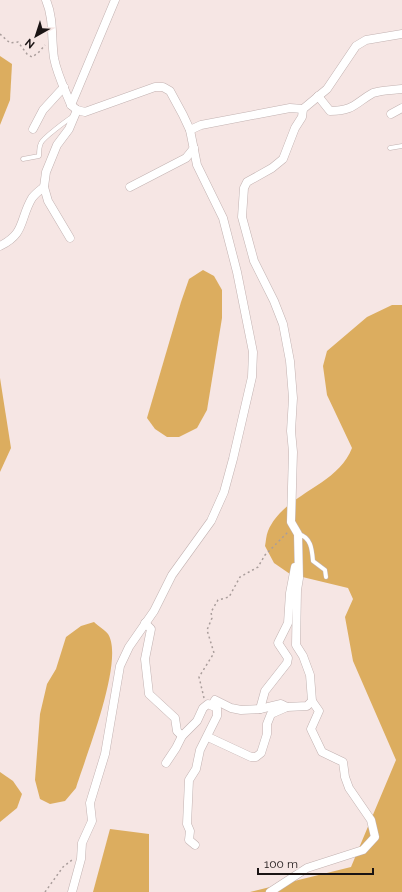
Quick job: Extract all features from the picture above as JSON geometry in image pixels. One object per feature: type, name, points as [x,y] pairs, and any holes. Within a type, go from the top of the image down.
[{"type":"street","points":[[46,0],[52,19],[51,38],[54,61],[74,110]]},
{"type":"street","points":[[70,238],[48,201],[44,187],[46,172],[56,145],[69,129],[74,110],[115,0]]},
{"type":"street","points":[[190,130],[201,125],[290,108],[303,108],[327,88],[356,46],[366,40],[402,34]]},
{"type":"street","points":[[72,892],[81,859],[82,843],[92,821],[90,803],[105,754],[120,666],[129,647],[157,605],[172,575],[211,521],[226,486],[245,413],[252,377],[253,352],[237,272],[223,218],[197,165],[190,130],[170,91],[163,87],[155,87],[85,112],[74,110]]},
{"type":"street","points":[[33,129],[43,110],[64,88]]},
{"type":"street","points":[[318,96],[330,111],[340,111],[348,110],[375,92],[402,89]]},
{"type":"street","points":[[270,892],[307,868],[363,850],[375,837],[371,820],[349,788],[345,777],[343,762],[322,752],[311,729],[319,711],[312,702],[310,675],[303,656],[296,645],[299,557],[298,534],[291,522],[293,452],[291,431],[293,398],[290,361],[283,324],[274,301],[254,261],[242,216],[244,188],[247,182],[272,168],[283,159],[295,128],[302,117],[303,108]]},
{"type":"street","points":[[391,114],[402,108]]},
{"type":"street","points":[[130,187],[186,158],[194,148]]},
{"type":"street","points":[[0,246],[12,240],[19,232],[33,196],[44,187]]},
{"type":"street","points":[[260,709],[265,690],[287,663],[288,658],[278,643],[288,623],[290,593],[295,565],[299,557]]},
{"type":"street","points":[[145,623],[151,629],[145,659],[147,683],[150,694],[174,718],[177,731],[182,736]]},
{"type":"street","points":[[166,763],[182,736],[197,721],[203,708],[215,700],[231,708],[241,710],[260,709],[281,704],[287,707]]},
{"type":"street","points":[[208,737],[256,758],[261,753],[267,734],[267,724],[271,714],[287,707],[306,706],[312,702]]},
{"type":"street","points":[[195,845],[189,840],[190,831],[187,824],[189,780],[196,769],[200,750],[208,737],[217,716],[217,708],[209,705]]},
{"type":"lane","points":[[23,159],[38,156],[41,143],[46,136],[57,130],[74,110]]},
{"type":"lane","points":[[390,148],[402,146]]},
{"type":"lane","points":[[298,534],[305,536],[310,542],[313,561],[325,570],[326,577]]},
{"type":"path","points":[[0,34],[10,43],[18,42],[27,54],[32,57],[38,54],[51,38]]},
{"type":"path","points":[[209,705],[199,677],[214,654],[207,630],[212,618],[211,612],[218,600],[229,597],[240,577],[258,567],[265,555],[294,526]]},
{"type":"path","points":[[45,892],[63,867],[73,860]]},
{"type":"shaded area","points":[[0,56],[12,64],[10,100],[0,125]]},
{"type":"shaded area","points":[[203,270],[214,276],[222,290],[222,318],[207,410],[197,428],[179,437],[167,437],[155,429],[147,418],[189,279]]},
{"type":"shaded area","points":[[392,305],[402,305],[402,892],[250,892],[351,867],[396,760],[353,661],[345,617],[353,599],[348,588],[290,574],[274,563],[265,546],[268,531],[276,518],[286,507],[335,472],[345,461],[352,448],[327,395],[323,366],[327,351],[367,317]]},
{"type":"shaded area","points":[[0,378],[11,448],[0,472]]},
{"type":"shaded area","points":[[94,622],[108,634],[112,647],[108,686],[95,733],[76,788],[65,801],[50,804],[40,799],[35,780],[40,714],[47,684],[56,669],[66,637],[81,626]]},
{"type":"shaded area","points":[[0,772],[13,781],[22,794],[17,808],[0,822]]},
{"type":"shaded area","points":[[110,829],[149,834],[149,892],[93,892]]}]
